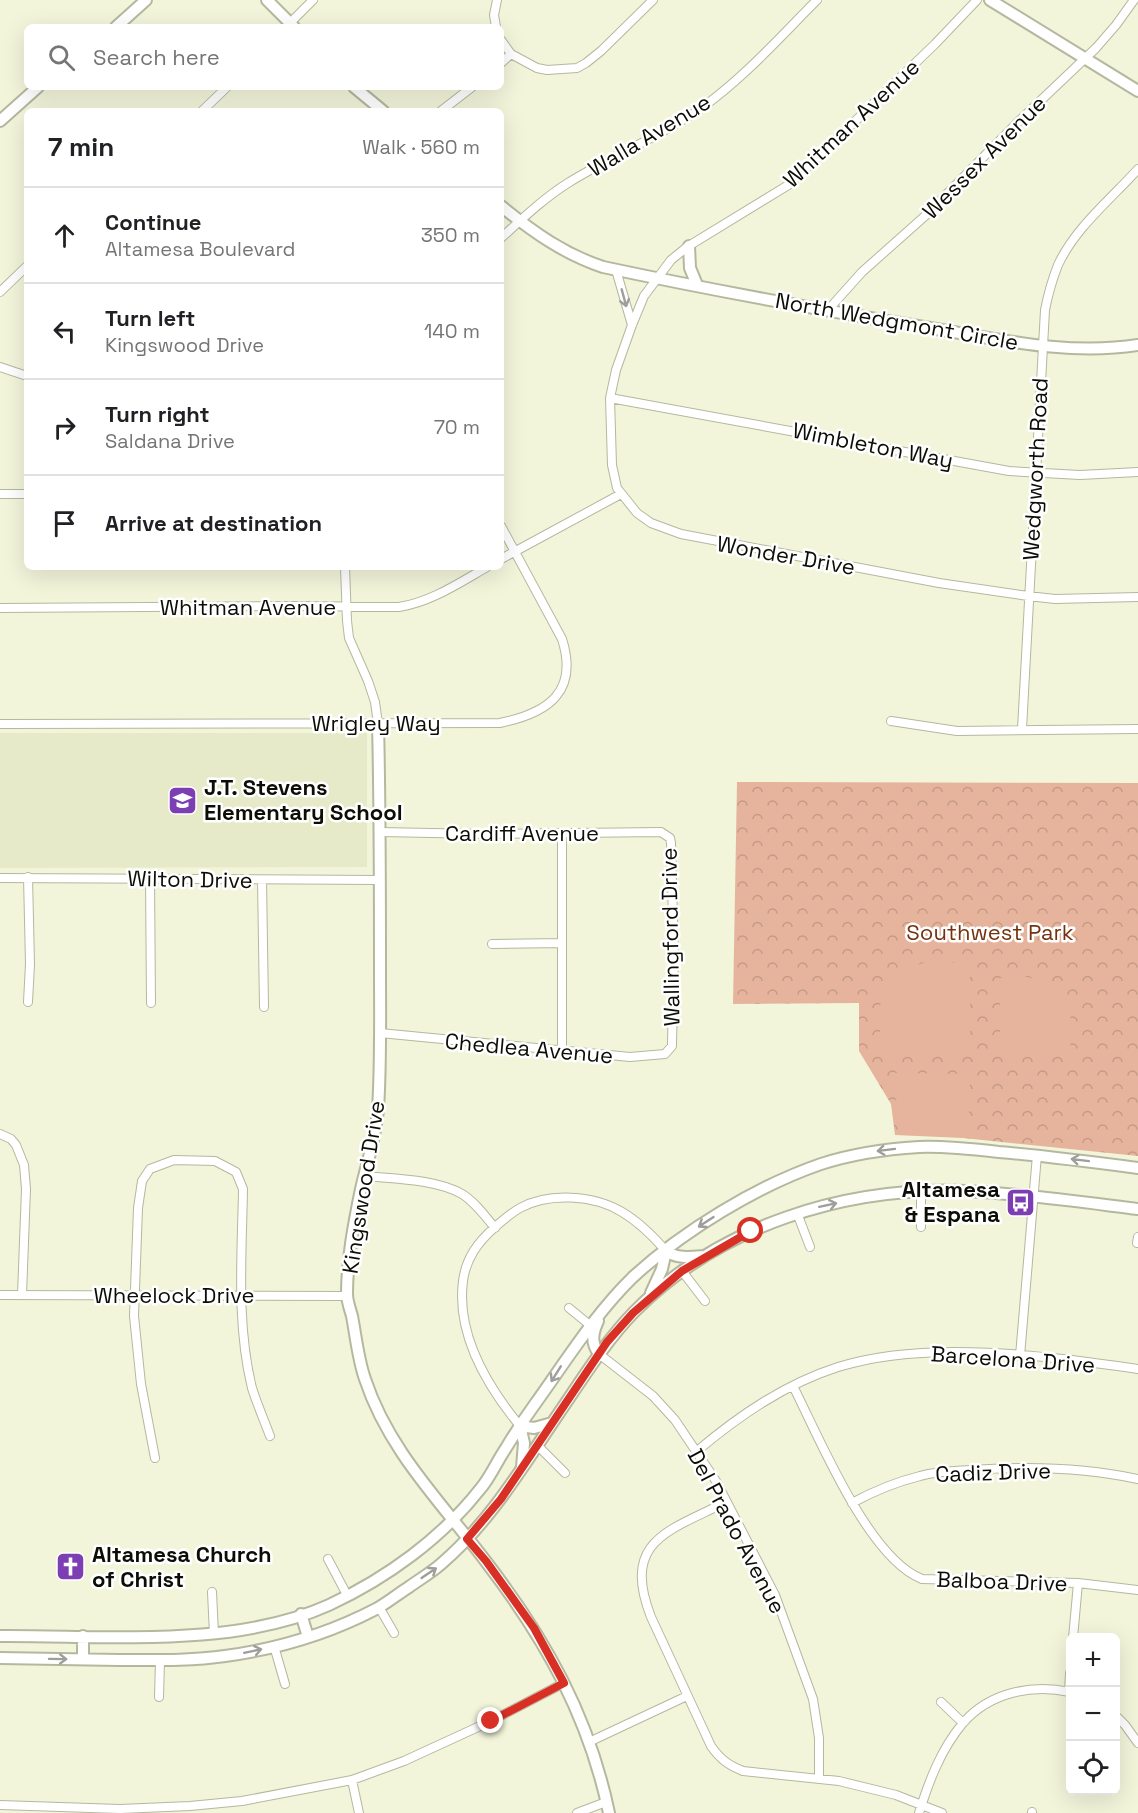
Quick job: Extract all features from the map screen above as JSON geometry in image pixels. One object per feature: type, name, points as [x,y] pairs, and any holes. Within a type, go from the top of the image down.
[{"type":"main road","points":[[119,24],[146,0]]},
{"type":"main road","points":[[267,0],[288,24]]},
{"type":"main road","points":[[990,0],[1138,92]]},
{"type":"main road","points":[[0,121],[35,90]]},
{"type":"main road","points":[[358,90],[379,108]]},
{"type":"main road","name":"North Wedgmont Circle","points":[[504,208],[547,241],[577,258],[616,270],[828,310],[1041,346],[1095,348],[1138,345]]},
{"type":"main road","points":[[689,246],[690,268],[697,285]]},
{"type":"main road","name":"Kingswood Drive","points":[[378,724],[380,832],[378,1112],[354,1223],[347,1296],[364,1377],[377,1412],[416,1474],[486,1561],[534,1628],[574,1702],[589,1742],[608,1808]]},
{"type":"main road","points":[[0,1636],[214,1634],[250,1629],[327,1606],[382,1577],[416,1553],[452,1521],[483,1486],[520,1426],[568,1356],[633,1278],[705,1222],[746,1198],[798,1173],[822,1164],[882,1150],[921,1147],[955,1147],[1138,1168]]},
{"type":"main road","points":[[0,1658],[160,1660],[229,1656],[330,1630],[379,1607],[440,1565],[467,1539],[501,1499],[599,1354],[633,1313],[682,1271],[751,1231],[797,1213],[842,1202],[921,1192],[966,1191],[1138,1209]]},
{"type":"main road","points":[[666,1251],[672,1255],[688,1258],[706,1256]]},
{"type":"main road","points":[[649,1298],[662,1269],[666,1251]]},
{"type":"main road","points":[[599,1354],[593,1341],[594,1330],[602,1313]]},
{"type":"main road","points":[[568,1356],[587,1350],[599,1354]]},
{"type":"main road","points":[[520,1426],[534,1428],[552,1423]]},
{"type":"main road","points":[[520,1426],[524,1443],[522,1470]]},
{"type":"main road","points":[[301,1614],[308,1637]]},
{"type":"main road","points":[[83,1636],[83,1659]]},
{"type":"street","points":[[292,24],[313,0]]},
{"type":"street","points":[[496,0],[496,24]]},
{"type":"street","points":[[504,44],[511,54],[537,68],[548,70],[577,68],[601,51],[652,0]]},
{"type":"street","name":"Walla Avenue","points":[[504,235],[566,184],[648,141],[700,109],[759,58],[817,0]]},
{"type":"street","name":"Whitman Avenue","points":[[658,277],[672,260],[689,246],[790,184],[935,44],[977,0]]},
{"type":"street","name":"Wessex Avenue","points":[[828,310],[862,272],[925,216],[1085,58],[1116,26],[1134,0]]},
{"type":"street","points":[[504,60],[511,54]]},
{"type":"street","points":[[207,108],[224,90]]},
{"type":"street","points":[[445,108],[468,90]]},
{"type":"street","name":"Wedgworth Road","points":[[1022,729],[1041,346],[1045,310],[1059,264],[1072,243],[1095,214],[1138,169]]},
{"type":"street","points":[[0,292],[24,269]]},
{"type":"street","points":[[616,270],[632,326]]},
{"type":"street","name":"Wonder Drive","points":[[658,277],[644,296],[632,326],[616,370],[610,398],[614,478],[621,494],[644,518],[681,534],[939,583],[1055,599],[1138,597]]},
{"type":"street","points":[[0,367],[24,375]]},
{"type":"street","name":"Wimbleton Way","points":[[610,398],[1009,471],[1080,475],[1138,471]]},
{"type":"street","points":[[0,494],[24,494]]},
{"type":"street","points":[[504,557],[621,494]]},
{"type":"street","name":"Wrigley Way","points":[[0,724],[500,723],[520,719],[547,706],[555,698],[562,685],[567,664],[562,639],[504,532]]},
{"type":"street","name":"Kingswood Drive","points":[[345,570],[349,638],[371,691],[378,724]]},
{"type":"street","name":"Whitman Avenue","points":[[0,608],[399,608],[414,605],[482,570]]},
{"type":"street","points":[[891,721],[957,731],[1138,729]]},
{"type":"street","name":"Cardiff Avenue","points":[[380,832],[663,833]]},
{"type":"street","points":[[562,833],[562,1051]]},
{"type":"street","name":"Wallingford Drive","points":[[663,833],[670,838],[672,843],[674,957],[672,1043]]},
{"type":"street","points":[[27,877],[30,964],[28,1002]]},
{"type":"street","name":"Wilton Drive","points":[[0,878],[380,880]]},
{"type":"street","points":[[150,878],[151,1003]]},
{"type":"street","points":[[262,879],[264,1007]]},
{"type":"street","points":[[492,944],[562,943]]},
{"type":"street","name":"Chedlea Avenue","points":[[380,1033],[630,1057],[665,1054],[672,1043]]},
{"type":"street","points":[[0,1134],[11,1139],[16,1145],[24,1165],[26,1189],[22,1295]]},
{"type":"street","points":[[1020,1356],[1037,1155]]},
{"type":"street","points":[[155,1458],[141,1384],[134,1296],[138,1209],[142,1181],[150,1169],[174,1160],[215,1161],[236,1172],[241,1180],[243,1189],[244,1339],[252,1387],[270,1436]]},
{"type":"street","points":[[364,1176],[436,1185],[461,1194],[477,1206],[495,1228]]},
{"type":"street","points":[[921,1192],[921,1227]]},
{"type":"street","points":[[520,1426],[503,1406],[478,1364],[468,1333],[464,1315],[464,1280],[469,1258],[479,1242],[520,1208],[534,1202],[562,1198],[606,1204],[622,1212],[647,1230],[666,1251]]},
{"type":"street","points":[[797,1213],[810,1247]]},
{"type":"street","points":[[1137,1243],[1138,1237]]},
{"type":"street","points":[[682,1271],[705,1300]]},
{"type":"street","name":"Wheelock Drive","points":[[0,1295],[347,1296]]},
{"type":"street","points":[[569,1308],[591,1326]]},
{"type":"street","name":"Barcelona Drive","points":[[697,1451],[732,1422],[758,1405],[793,1386],[838,1367],[861,1361],[922,1353],[1074,1360],[1138,1369]]},
{"type":"street","name":"Del Prado Avenue","points":[[599,1354],[653,1396],[675,1420],[697,1451],[775,1595],[813,1699],[819,1738],[819,1779]]},
{"type":"street","name":"Balboa Drive","points":[[793,1386],[864,1524],[887,1554],[904,1569],[922,1579],[1078,1583],[1138,1590]]},
{"type":"street","points":[[538,1446],[565,1473]]},
{"type":"street","name":"Cadiz Drive","points":[[852,1503],[897,1482],[922,1475],[948,1472],[1036,1468],[1076,1469],[1138,1479]]},
{"type":"street","points":[[726,1502],[658,1539],[649,1548],[642,1569],[643,1595],[687,1696],[719,1758],[729,1766],[756,1773],[839,1781],[896,1795],[942,1813]]},
{"type":"street","points":[[328,1559],[347,1595]]},
{"type":"street","points":[[1073,1633],[1078,1583]]},
{"type":"street","points":[[212,1592],[214,1634]]},
{"type":"street","points":[[379,1607],[394,1633]]},
{"type":"street","points":[[274,1646],[285,1684]]},
{"type":"street","points":[[159,1696],[160,1660]]},
{"type":"street","points":[[0,1805],[120,1809],[190,1806],[242,1801],[352,1780],[404,1761],[481,1726],[564,1683]]},
{"type":"street","points":[[919,1813],[929,1782],[953,1734],[987,1702],[1007,1694],[1032,1689],[1051,1688],[1066,1691]]},
{"type":"street","points":[[589,1742],[687,1696]]},
{"type":"street","points":[[941,1702],[963,1723]]},
{"type":"street","points":[[1120,1720],[1137,1738]]},
{"type":"street","points":[[352,1780],[358,1813]]},
{"type":"street","points":[[577,1813],[608,1808]]},
{"type":"shaded area","name":"J.T. Stevens Elementary School","points":[[0,733],[367,733],[367,867],[0,868]]},
{"type":"green space","name":"Southwest Park","points":[[737,782],[1138,783],[1138,1156],[963,1138],[895,1135],[891,1104],[859,1051],[859,1003],[733,1004]]},
{"type":"green space","points":[[937,960],[955,963],[970,962],[970,1037],[958,1050],[882,1050],[880,1005],[889,985],[905,971],[925,962]]},
{"type":"green space","points":[[1016,975],[1044,983],[1064,1001],[1071,1020],[1070,1049],[1004,1049],[1000,1045],[1000,978]]},
{"type":"green space","points":[[895,1073],[959,1074],[970,1084],[968,1136],[921,1134],[904,1121],[897,1106],[894,1089]]},
{"type":"place","name":"J.T. Stevens Elementary School","points":[[183,800]]},
{"type":"place","name":"Altamesa & Espana","points":[[1021,1202]]},
{"type":"place","name":"Altamesa Church of Christ","points":[[71,1567]]},
{"type":"route","points":[[491,1721],[564,1683],[534,1628],[486,1561],[467,1539],[522,1470],[607,1342],[633,1313],[682,1271],[751,1231]]}]
